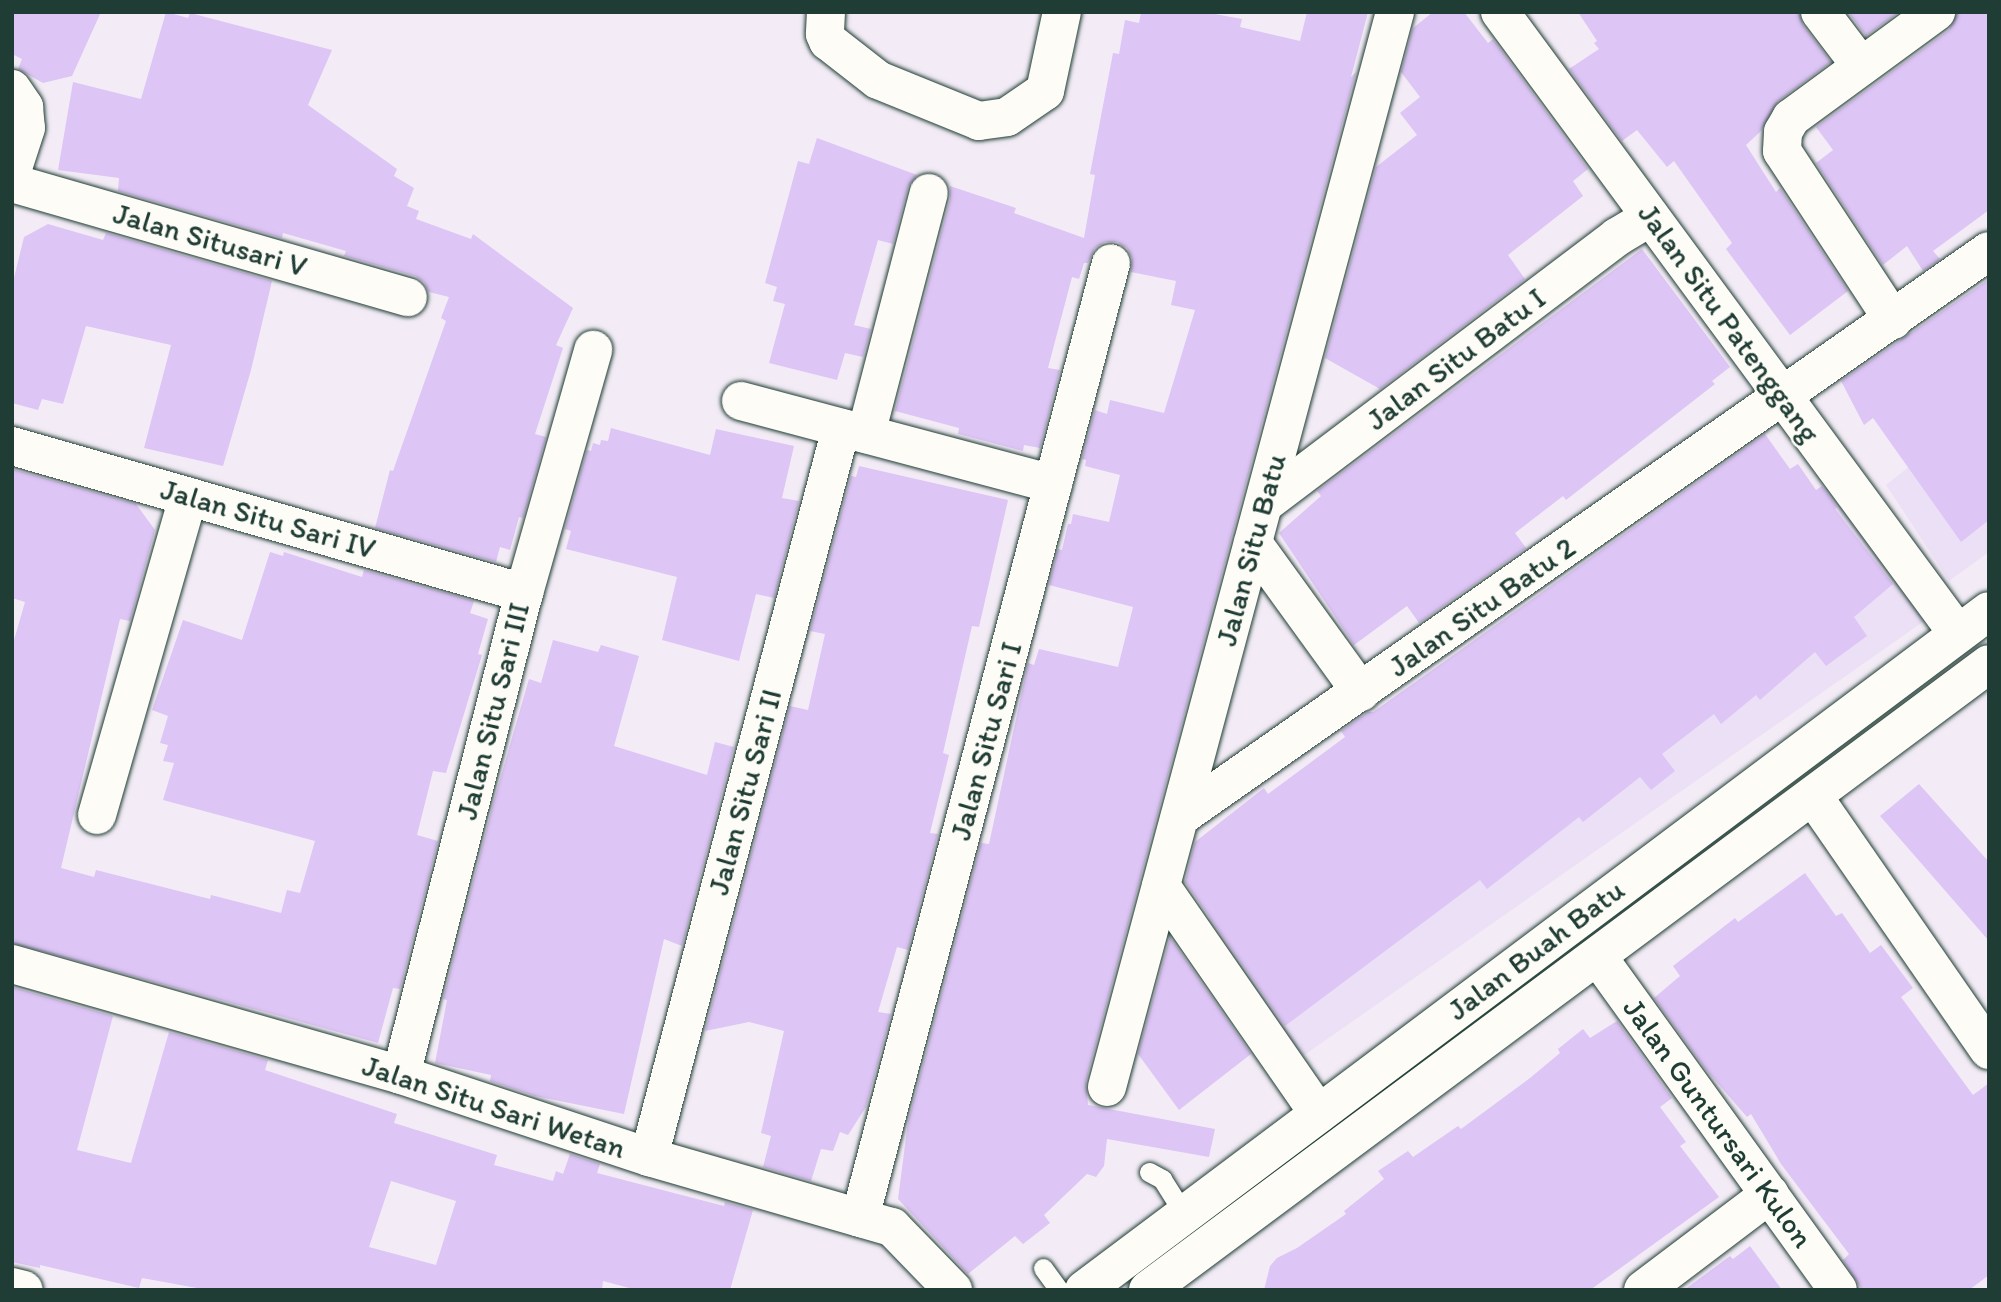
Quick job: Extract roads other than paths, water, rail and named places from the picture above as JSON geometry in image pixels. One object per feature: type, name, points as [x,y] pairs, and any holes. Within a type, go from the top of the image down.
[{"type":"street","points":[[826,12],[824,34],[828,41],[878,80],[979,121],[987,121],[1007,117],[1045,91],[1062,12]]},
{"type":"street","name":"Jalan Situ Batu","points":[[1107,1087],[1395,12]]},
{"type":"street","name":"Jalan Situ Patenggang","points":[[1500,12],[1958,634]]},
{"type":"street","points":[[1821,12],[1861,66]]},
{"type":"street","points":[[1893,320],[1782,151],[1783,132],[1791,118],[1936,12]]},
{"type":"street","points":[[12,89],[24,107],[26,128],[12,171]]},
{"type":"street","name":"Jalan Situsari V","points":[[12,183],[408,297]]},
{"type":"street","name":"Jalan Situ Sari II","points":[[649,1157],[853,431],[929,194]]},
{"type":"street","name":"Jalan Situ Batu I","points":[[1264,504],[1618,237],[1650,216]]},
{"type":"street","name":"Jalan Situ Batu 2","points":[[1180,817],[1989,251]]},
{"type":"street","name":"Jalan Situ Sari I","points":[[860,1218],[1111,263]]},
{"type":"street","name":"Jalan Situ Sari III","points":[[401,1075],[524,593],[593,350]]},
{"type":"street","points":[[741,401],[1053,484]]},
{"type":"street","name":"Jalan Situ Sari IV","points":[[12,446],[524,593]]},
{"type":"street","points":[[97,815],[188,496]]},
{"type":"street","points":[[1253,543],[1361,692]]},
{"type":"street","name":"Jalan Buah Batu","points":[[1084,1290],[1989,611]]},
{"type":"street","name":"Jalan Buah Batu","points":[[1148,1290],[1989,664]]},
{"type":"street","points":[[1814,796],[1989,1050]]},
{"type":"street","points":[[1161,886],[1319,1114]]},
{"type":"street","name":"Jalan Guntursari Kulon","points":[[1598,957],[1838,1290]]},
{"type":"street","name":"Jalan Situ Sari Wetan","points":[[12,964],[401,1075],[649,1157],[892,1227],[953,1290]]},
{"type":"street","points":[[1643,1290],[1770,1194]]},
{"type":"street","points":[[12,1287],[23,1290]]},
{"type":"lane","points":[[1149,1172],[1162,1179],[1184,1214]]},
{"type":"lane","points":[[1043,1268],[1059,1290]]}]
